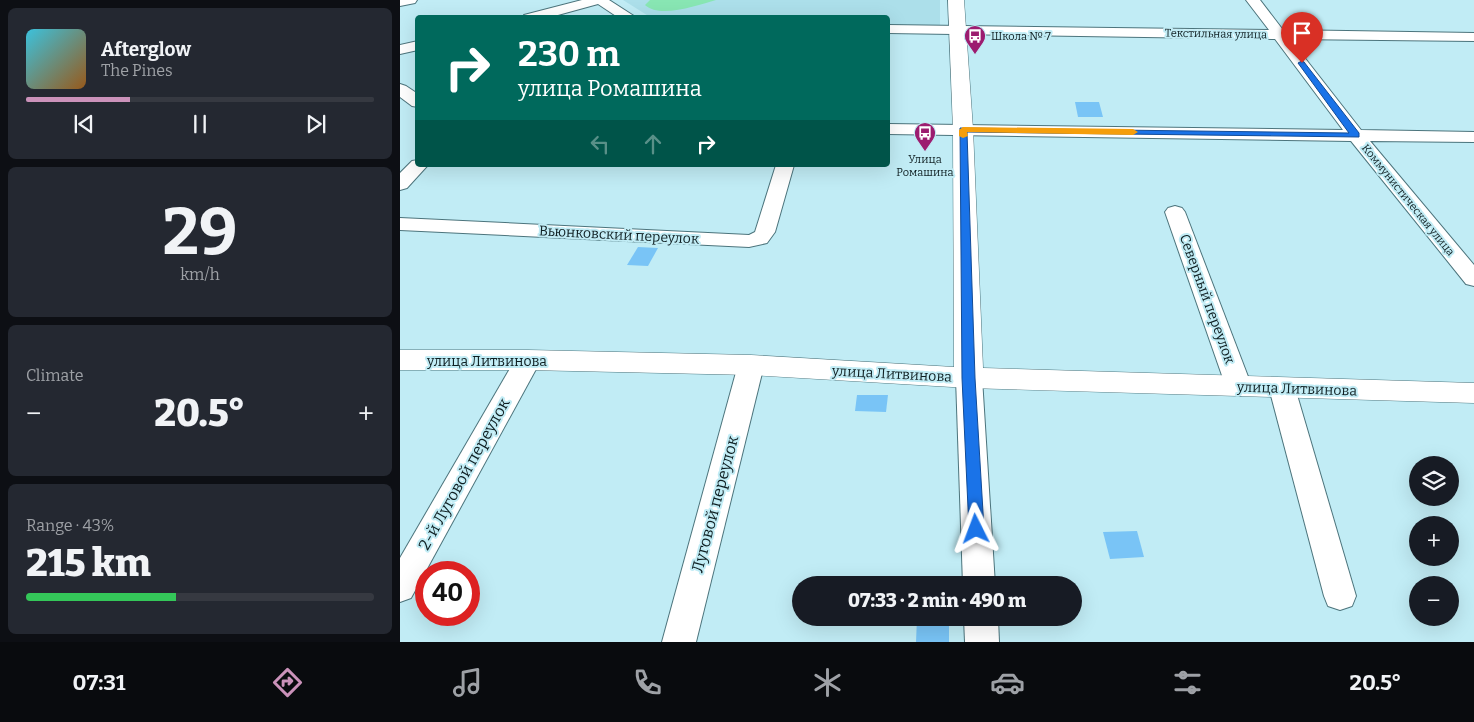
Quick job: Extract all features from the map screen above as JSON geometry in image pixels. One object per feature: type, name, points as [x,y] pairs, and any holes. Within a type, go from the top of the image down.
[{"type":"main road","points":[[956,0],[963,130],[968,378]]},
{"type":"main road","name":"улица Литвинова","points":[[400,360],[528,360],[751,365],[968,378],[1474,393]]},
{"type":"street","points":[[400,2],[410,0]]},
{"type":"street","points":[[541,15],[599,0],[625,15]]},
{"type":"street","name":"Коммунистическая улица","points":[[1253,0],[1356,135],[1474,279]]},
{"type":"street","name":"Текстильная улица","points":[[890,29],[1474,37]]},
{"type":"street","points":[[400,50],[415,47]]},
{"type":"street","points":[[400,89],[415,100]]},
{"type":"street","points":[[400,111],[415,107]]},
{"type":"street","points":[[890,129],[1474,137]]},
{"type":"street","points":[[400,184],[417,167]]},
{"type":"street","name":"Вьюнковский переулок","points":[[400,224],[749,241],[760,238],[765,232],[784,167]]},
{"type":"street","name":"Северный переулок","points":[[1175,212],[1239,387]]},
{"type":"street","name":"2-й Луговой переулок","points":[[400,588],[528,360]]},
{"type":"street","name":"Луговой переулок","points":[[678,642],[751,365]]},
{"type":"street","points":[[968,378],[979,576]]},
{"type":"street","points":[[1282,388],[1340,596]]},
{"type":"street","points":[[981,626],[982,642]]},
{"type":"shaded area","points":[[623,0],[940,0],[940,26],[890,25],[890,15],[647,15]]},
{"type":"green space","points":[[650,0],[716,0],[679,10],[660,11],[645,5]]},
{"type":"building","points":[[1075,102],[1099,102],[1103,117],[1078,117]]},
{"type":"building","points":[[638,247],[658,248],[648,266],[627,265]]},
{"type":"building","points":[[857,395],[888,395],[886,412],[855,411]]},
{"type":"building","points":[[1137,531],[1144,557],[1110,559],[1103,532]]},
{"type":"building","points":[[917,626],[949,626],[949,642],[916,642]]},
{"type":"slow traffic","points":[[963,136],[963,130],[1133,132]]},
{"type":"place","name":"Школа № 7","points":[[975,55]]},
{"type":"place","name":"Улица Ромашина","points":[[925,152]]},
{"type":"route","points":[[976,529],[968,378],[963,130],[1356,135],[1302,63]]}]
